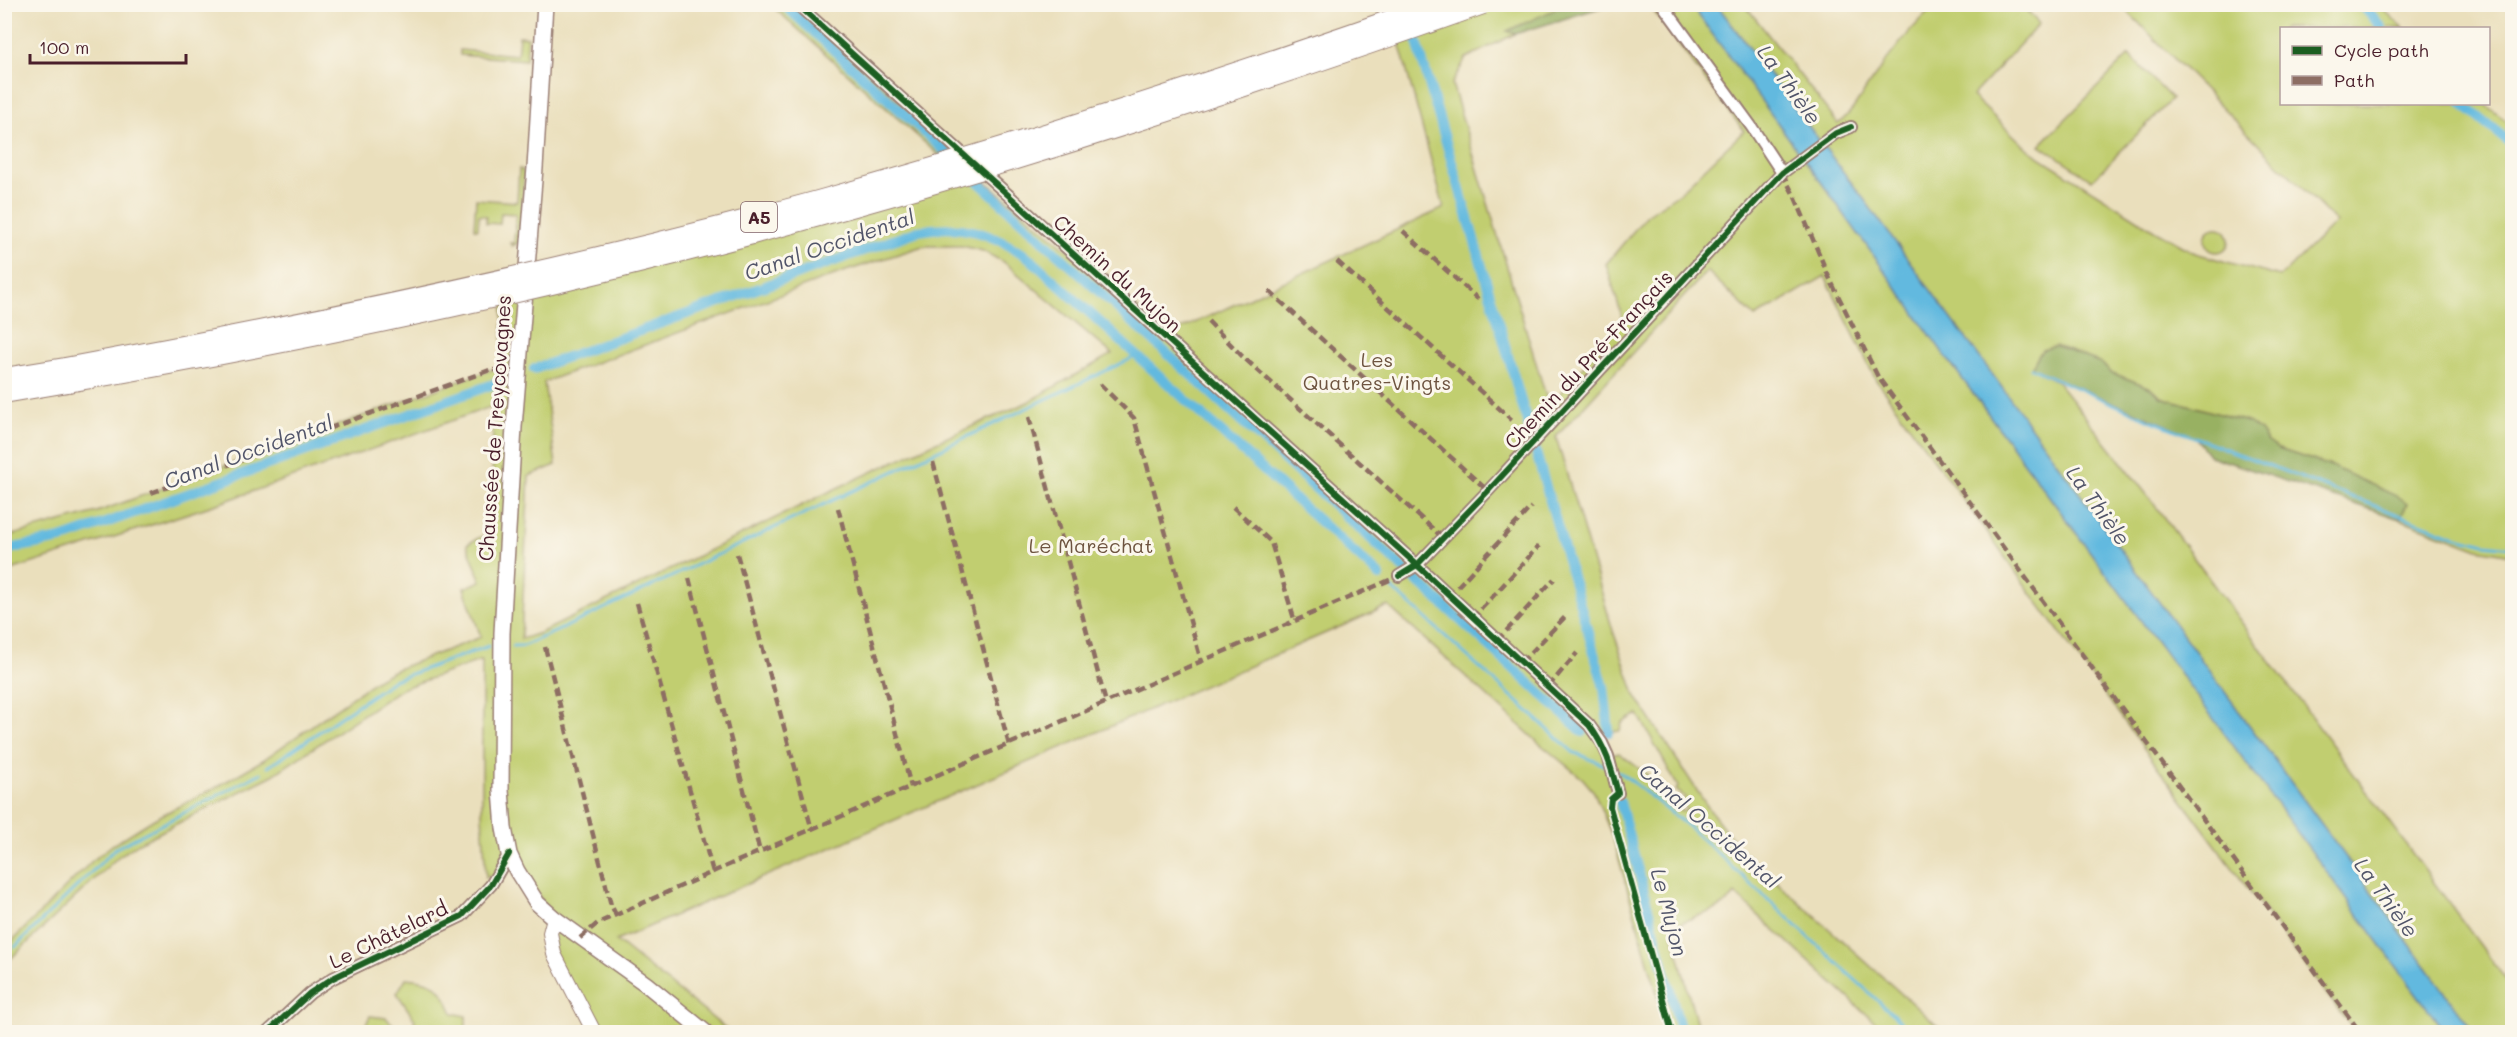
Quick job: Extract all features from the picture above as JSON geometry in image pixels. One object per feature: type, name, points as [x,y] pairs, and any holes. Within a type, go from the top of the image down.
[{"type":"highway","name":"A5","points":[[4,378],[364,311],[542,271],[749,219],[1081,124],[1437,4]]},
{"type":"highway","name":"A5","points":[[4,393],[218,356],[350,330],[547,286],[753,234],[1069,143],[1297,69],[1483,4]]},
{"type":"main road","name":"Chaussée de Treycovagnes","points":[[545,4],[534,185],[514,427],[502,633],[501,790],[504,828],[509,854],[526,888],[554,918],[646,984],[705,1032]]},
{"type":"street","name":"Chemin du Mujon","points":[[797,4],[1572,709],[1602,743],[1618,794]]},
{"type":"street","points":[[1662,4],[1784,171]]},
{"type":"street","name":"Chemin du Pré-Français","points":[[1399,576],[1417,566],[1784,171],[1836,133],[1851,127]]},
{"type":"street","name":"Le Châtelard","points":[[268,1032],[310,993],[333,978],[462,916],[478,901],[509,854]]},
{"type":"street","points":[[554,918],[550,933],[554,954],[594,1032]]},
{"type":"green space","points":[[1567,4],[1609,5],[1515,34],[1507,31]]},
{"type":"green space","points":[[1691,4],[1941,350],[2445,1032],[2355,1032],[2162,773],[1876,380],[1825,276],[1755,317],[1707,271],[1556,437],[1613,631],[1636,697],[1709,809],[1741,850],[1944,1032],[1886,1032],[1735,894],[1722,906],[1675,927],[1673,935],[1699,1032],[1668,1032],[1613,838],[1594,792],[1583,779],[1540,744],[1388,606],[616,941],[730,1032],[594,1032],[554,954],[554,918],[510,854],[496,876],[486,877],[482,815],[482,660],[401,689],[273,775],[139,843],[118,857],[5,964],[5,948],[91,862],[112,845],[154,819],[263,760],[378,679],[395,670],[481,637],[464,588],[481,581],[467,544],[492,531],[493,406],[220,503],[5,572],[5,537],[97,512],[490,370],[502,369],[503,307],[961,175],[771,5],[797,5],[977,174],[1166,332],[1177,331],[1444,208],[1389,5],[1567,5],[1508,31],[1515,34],[1466,58],[1452,84],[1549,406],[1623,320],[1606,264],[1647,215],[1679,193],[1744,131],[1649,5]],"holes":[[[923,246],[962,246],[983,251],[1005,263],[1112,354],[1028,402],[835,489],[540,633],[521,639],[529,476],[556,465],[544,382],[843,272]],[[1638,714],[1678,787],[1676,790],[1685,797],[1682,801],[1687,811],[1681,811],[1672,802],[1671,793],[1619,753],[1608,756],[1595,733],[1620,731],[1622,723]]]},
{"type":"green space","points":[[1717,5],[1745,5],[1838,124],[1853,108],[1902,41],[1936,5],[2023,5],[2039,24],[1972,96],[2030,151],[2154,230],[2195,253],[2280,277],[2336,222],[2121,5],[2379,5],[2402,27],[2280,27],[2280,105],[2485,105],[2512,125],[2512,555],[2478,549],[2400,519],[2407,504],[2331,466],[2278,449],[2250,423],[2161,397],[2151,388],[2110,372],[2101,363],[2056,346],[2031,368],[2057,381],[2148,496],[2512,988],[2512,1032],[2474,1032],[1866,202]]},
{"type":"green space","points":[[519,36],[528,37],[526,60],[460,55],[460,50],[517,55]]},
{"type":"green space","points":[[2129,55],[2172,99],[2092,180],[2040,145]]},
{"type":"green space","points":[[519,169],[524,173],[520,234],[518,235],[520,237],[518,243],[512,246],[510,243],[514,243],[516,214],[501,213],[500,224],[486,223],[486,216],[479,215],[478,229],[474,229],[476,199],[517,202]]},
{"type":"green space","points":[[2212,228],[2222,228],[2229,235],[2229,245],[2222,252],[2212,252],[2205,245],[2205,235]]},
{"type":"green space","points":[[2056,346],[2101,363],[2110,372],[2151,388],[2161,397],[2250,423],[2278,449],[2331,466],[2396,496],[2407,504],[2400,519],[2210,456],[2195,437],[2031,368],[2042,350]]},
{"type":"green space","points":[[406,978],[431,983],[441,990],[453,1013],[466,1016],[466,1032],[409,1032],[415,1020],[397,993]]},
{"type":"green space","points":[[370,1016],[386,1018],[397,1028],[396,1032],[362,1032]]},
{"type":"water","points":[[1691,5],[1717,5],[1866,202],[2474,1032],[2445,1032],[1941,350]]},
{"type":"waterway","name":"Le Mujon","points":[[783,4],[1583,732]]},
{"type":"waterway","points":[[1406,4],[1604,687],[1609,732]]},
{"type":"waterway","points":[[2361,4],[2381,27]]},
{"type":"waterway","points":[[2463,105],[2512,144]]},
{"type":"waterway","name":"Canal Occidental","points":[[534,369],[918,231],[949,228],[976,232],[1002,242],[1028,257],[1380,576]]},
{"type":"waterway","points":[[513,646],[523,646],[557,631],[1137,356]]},
{"type":"waterway","points":[[2031,368],[2150,420],[2454,536],[2485,544],[2512,547]]},
{"type":"waterway","name":"Canal Occidental","points":[[4,550],[61,539],[502,381]]},
{"type":"waterway","name":"Canal Occidental","points":[[1392,588],[1573,752],[1609,767]]},
{"type":"waterway","points":[[268,767],[394,680],[489,646]]},
{"type":"waterway","name":"Canal Occidental","points":[[1615,770],[1690,828],[1912,1032]]},
{"type":"waterway","points":[[15,947],[116,848],[261,773]]},
{"type":"waterway","name":"Le Mujon","points":[[1620,802],[1681,1032]]},
{"type":"marked path","points":[[1782,173],[1795,197],[1828,275],[1878,377],[2360,1032]]},
{"type":"marked path","points":[[1403,231],[1478,299]]},
{"type":"marked path","points":[[1337,261],[1512,420]]},
{"type":"marked path","points":[[1269,291],[1488,491]]},
{"type":"marked path","points":[[1208,321],[1242,356],[1443,538]]},
{"type":"marked path","points":[[151,493],[490,370],[512,370]]},
{"type":"marked path","points":[[1100,384],[1134,418],[1201,661]]},
{"type":"marked path","points":[[1029,417],[1106,703]]},
{"type":"marked path","points":[[933,462],[1009,745]]},
{"type":"marked path","points":[[1233,507],[1271,542],[1295,622]]},
{"type":"marked path","points":[[1448,597],[1531,507]]},
{"type":"marked path","points":[[838,508],[911,787]]},
{"type":"marked path","points":[[1472,619],[1539,546]]},
{"type":"marked path","points":[[737,554],[812,830]]},
{"type":"marked path","points":[[580,938],[598,923],[717,870],[1399,576]]},
{"type":"marked path","points":[[689,578],[760,852]]},
{"type":"marked path","points":[[1497,641],[1554,579]]},
{"type":"marked path","points":[[637,603],[713,872]]},
{"type":"marked path","points":[[1521,663],[1565,617]]},
{"type":"marked path","points":[[545,647],[611,905],[616,915]]},
{"type":"marked path","points":[[1548,687],[1577,653]]},
{"type":"cycle path","points":[[797,4],[1417,565],[1589,725],[1604,750],[1618,793],[1611,799],[1610,807],[1672,1032]]},
{"type":"cycle path","points":[[1399,576],[1417,565],[1488,491],[1782,173],[1836,133],[1851,127]]},
{"type":"cycle path","points":[[268,1032],[310,993],[333,978],[462,916],[491,885],[509,854]]},
{"type":"water label","name":"La Thièle","points":[[1790,84]]},
{"type":"water label","name":"La Thièle","points":[[2099,505]]},
{"type":"water label","name":"La Thièle","points":[[2387,897]]},
{"type":"park label","name":"Les Quatres-Vingts","points":[[1377,370]]},
{"type":"park label","name":"Le Maréchat","points":[[1091,545]]}]
